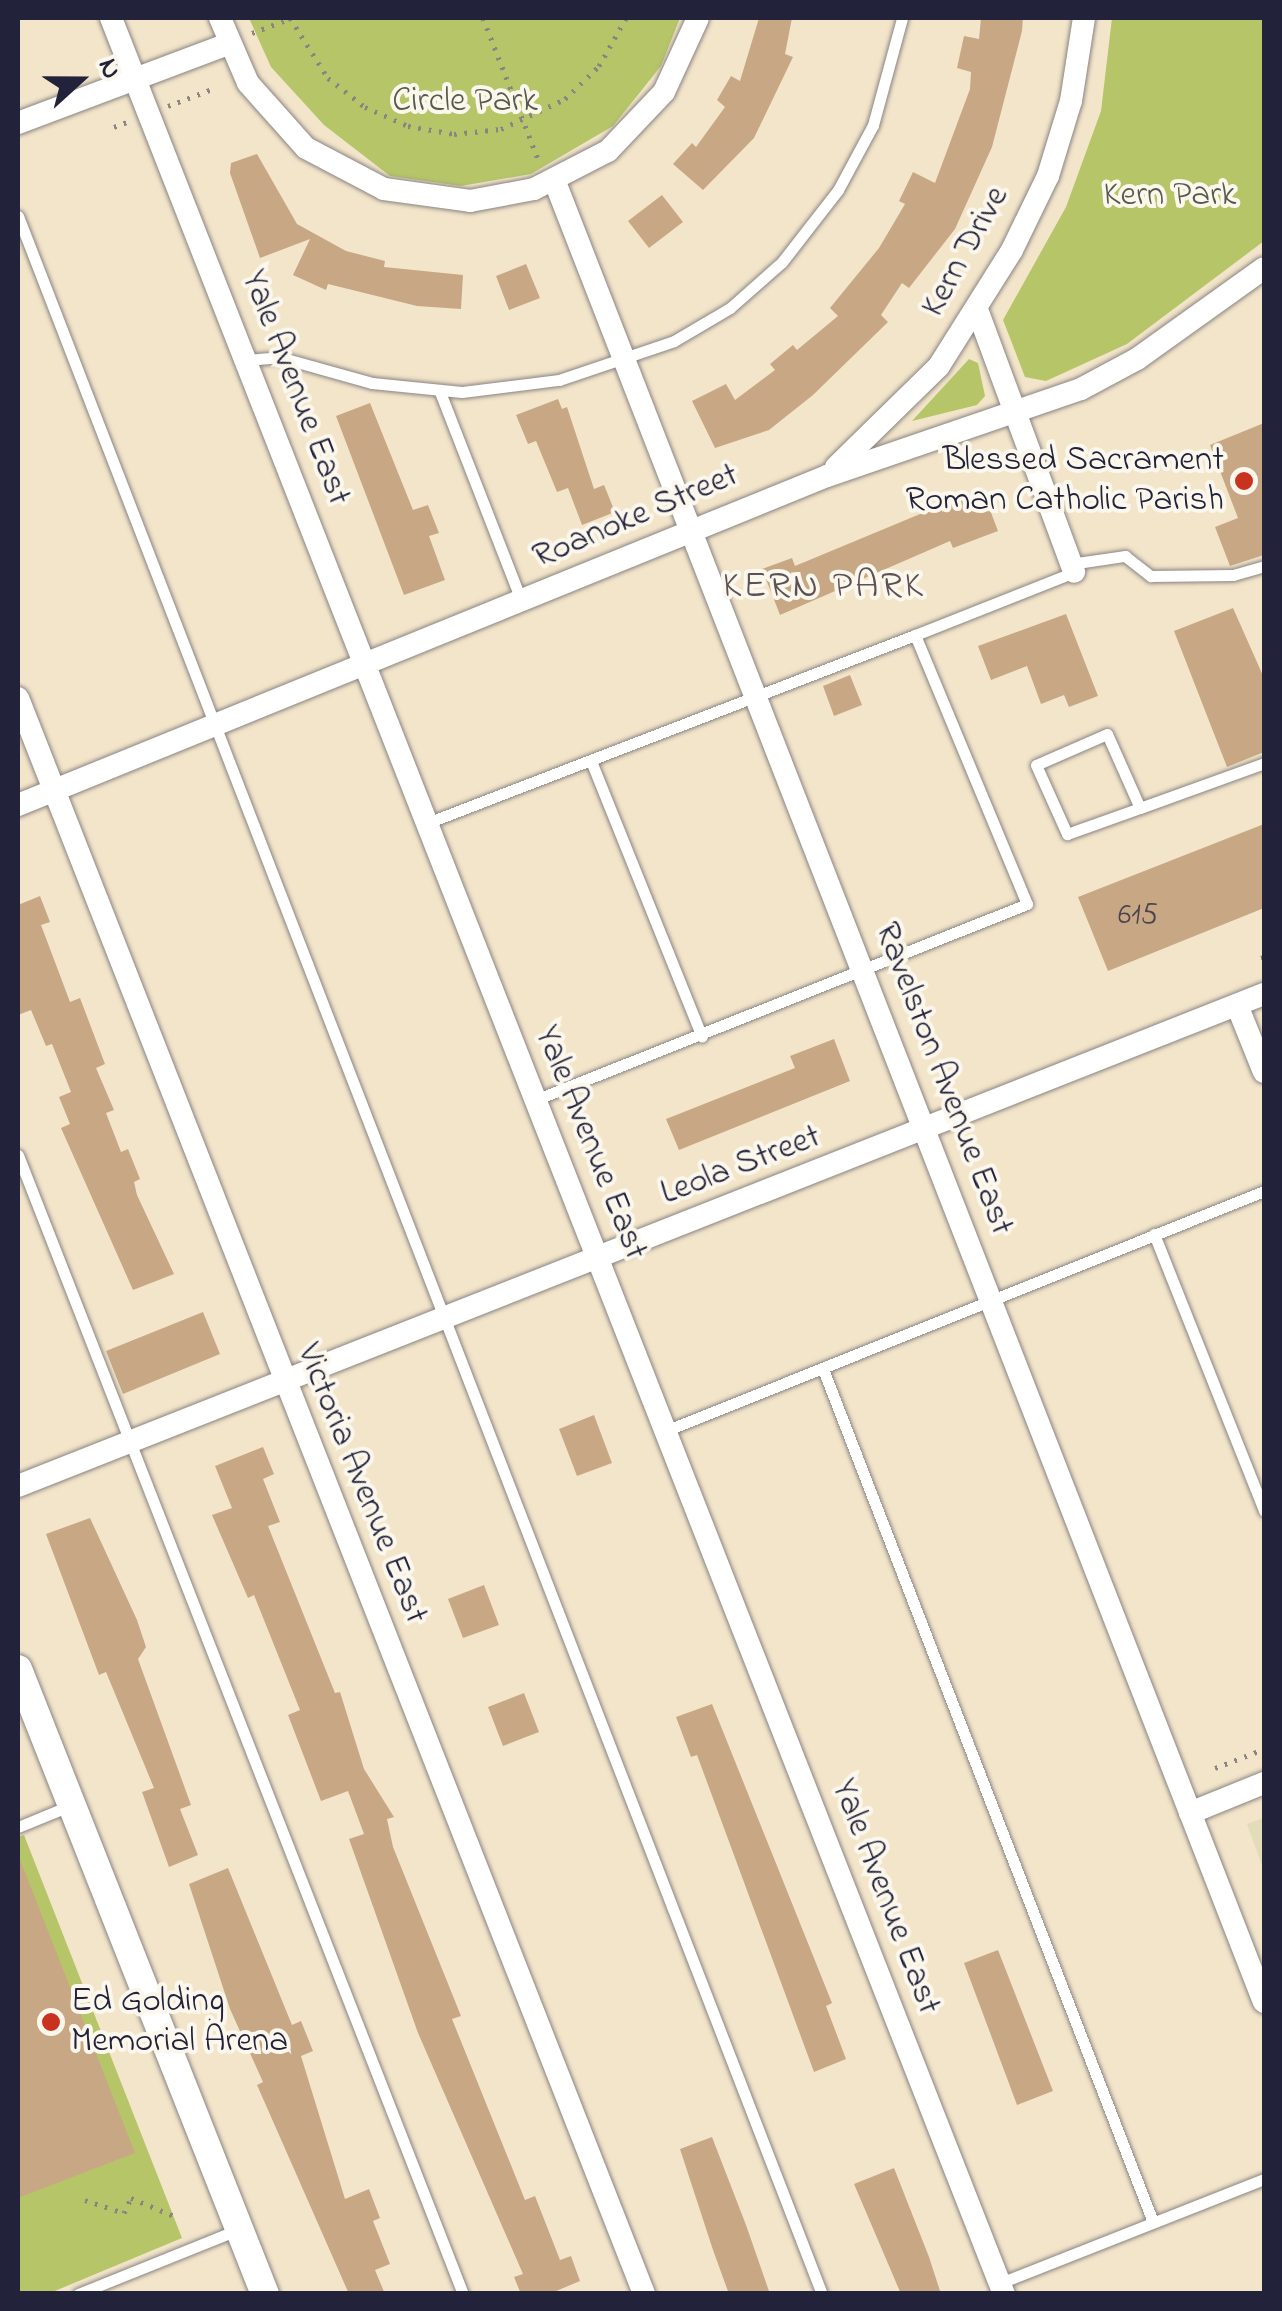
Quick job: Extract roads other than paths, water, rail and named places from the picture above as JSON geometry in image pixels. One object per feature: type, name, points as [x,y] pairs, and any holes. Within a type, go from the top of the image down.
[{"type":"street","name":"Yale Avenue East","points":[[111,18],[1002,2288]]},
{"type":"street","points":[[220,18],[228,44],[282,126],[324,161],[363,182],[459,201],[552,183],[608,151],[652,108],[684,56],[698,18]]},
{"type":"street","name":"Kern Drive","points":[[827,476],[939,366],[978,312],[1048,176],[1071,102],[1084,18]]},
{"type":"street","points":[[18,123],[228,44]]},
{"type":"street","name":"Ravelston Avenue East","points":[[552,183],[759,695],[989,1299],[1264,2002]]},
{"type":"street","name":"Roanoke Street","points":[[18,805],[827,476],[1013,414],[1138,359],[1264,268]]},
{"type":"street","points":[[978,312],[1072,568]]},
{"type":"street","name":"Victoria Avenue East","points":[[18,698],[282,1381],[644,2294]]},
{"type":"street","name":"Leola Street","points":[[18,1486],[925,1132],[1264,994]]},
{"type":"street","points":[[1238,1005],[1264,1072]]},
{"type":"street","points":[[18,1669],[266,2294]]},
{"type":"street","points":[[1190,1813],[1264,1784]]},
{"type":"lane","points":[[247,360],[279,357],[372,383],[440,392],[559,380],[674,341],[730,308],[782,262],[838,190],[873,125],[902,18]]},
{"type":"lane","points":[[18,216],[216,725],[440,1319],[822,2294]]},
{"type":"lane","points":[[440,392],[522,602]]},
{"type":"lane","points":[[427,822],[914,635],[1072,568],[1124,556],[1151,576],[1233,575],[1264,566]]},
{"type":"lane","points":[[535,1100],[702,1037],[1027,904],[914,635]]},
{"type":"lane","points":[[1140,808],[1107,734],[1036,765],[1067,834],[1140,808],[1264,762]]},
{"type":"lane","points":[[591,761],[702,1037]]},
{"type":"lane","points":[[18,1155],[126,1444],[463,2294]]},
{"type":"lane","points":[[664,1431],[1264,1190]]},
{"type":"lane","points":[[1154,1234],[1264,1511]]},
{"type":"lane","points":[[823,1369],[1154,2222]]},
{"type":"lane","points":[[18,1826],[71,1806]]},
{"type":"lane","points":[[1002,2288],[1264,2179]]},
{"type":"lane","points":[[78,2294],[240,2229]]},
{"type":"place","name":"Blessed Sacrament Roman Catholic Parish","points":[[1244,481]]},
{"type":"place","name":"Ed Golding Memorial Arena","points":[[51,2022]]},
{"type":"district","name":"KERN PARK","points":[[824,588]]},
{"type":"park label","name":"Circle Park","points":[[465,102]]},
{"type":"park label","name":"Kern Park","points":[[1170,196]]}]
